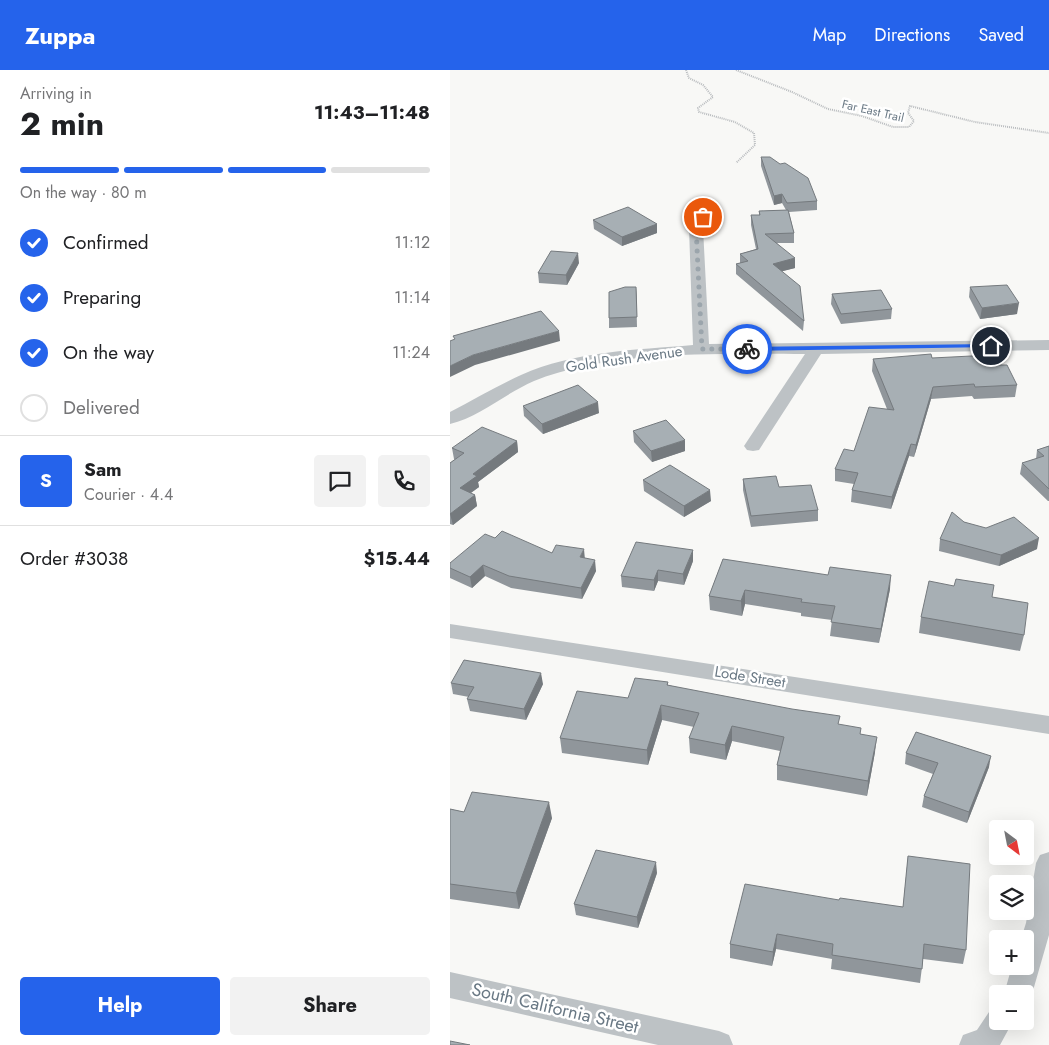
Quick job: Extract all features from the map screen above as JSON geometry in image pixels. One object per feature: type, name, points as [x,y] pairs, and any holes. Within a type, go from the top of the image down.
[{"type":"street","points":[[702,349],[696,228],[711,205]]},
{"type":"street","name":"Gold Rush Avenue","points":[[450,419],[528,378],[573,364],[625,356],[702,349],[1049,345]]},
{"type":"street","points":[[753,446],[816,349]]},
{"type":"street","name":"Lode Street","points":[[450,631],[1049,725]]},
{"type":"street","points":[[1021,985],[1039,923],[1049,863]]},
{"type":"street","name":"South California Street","points":[[450,985],[719,1045]]},
{"type":"street","points":[[973,1045],[987,1040],[993,1030]]},
{"type":"path","points":[[686,70],[689,78],[703,85],[713,97],[710,102],[698,108],[699,112],[748,127],[754,134],[754,145],[736,163]]},
{"type":"path","name":"Far East Trail","points":[[736,70],[792,92],[828,109],[862,116],[893,127],[909,127],[914,121],[908,113],[910,106],[975,122],[1049,133]]},
{"type":"building","points":[[761,157],[770,157],[780,164],[785,163],[808,178],[817,201],[787,203],[782,194],[774,196]]},
{"type":"building","points":[[628,207],[657,224],[622,237],[593,220]]},
{"type":"building","points":[[788,210],[794,233],[765,234],[795,258],[773,264],[800,286],[804,321],[736,264],[748,261],[740,254],[758,249],[751,215],[760,215],[759,211]]},
{"type":"building","points":[[551,251],[578,253],[566,275],[538,273]]},
{"type":"building","points":[[1007,285],[1019,303],[982,308],[970,287]]},
{"type":"building","points":[[625,287],[636,287],[637,317],[609,318],[609,292]]},
{"type":"building","points":[[881,290],[892,309],[841,314],[832,294]]},
{"type":"building","points":[[541,311],[559,331],[473,355],[450,366],[450,341],[455,339],[453,336]]},
{"type":"building","points":[[931,354],[932,358],[991,355],[996,365],[1007,365],[1017,385],[975,387],[974,384],[933,387],[916,445],[911,444],[892,497],[852,490],[858,473],[835,469],[844,449],[854,451],[869,407],[894,410],[873,359]]},
{"type":"building","points":[[578,385],[598,402],[542,424],[523,406]]},
{"type":"building","points":[[666,420],[685,440],[651,451],[633,431]]},
{"type":"building","points":[[482,427],[517,441],[473,474],[477,476],[460,488],[475,495],[450,514],[450,463],[464,453],[452,448]]},
{"type":"building","points":[[1049,446],[1049,489],[1022,463],[1044,456],[1037,450]]},
{"type":"building","points":[[670,465],[710,490],[684,506],[643,480]]},
{"type":"building","points":[[776,476],[779,487],[811,485],[818,510],[751,516],[743,479]]},
{"type":"building","points":[[952,512],[964,522],[986,528],[1014,517],[1039,538],[1001,555],[940,539]]},
{"type":"building","points":[[502,531],[552,553],[556,545],[584,549],[580,557],[595,560],[581,588],[509,576],[483,565],[470,577],[450,568],[450,563],[485,534],[495,538]]},
{"type":"building","points":[[636,542],[693,550],[683,574],[658,570],[654,580],[621,576]]},
{"type":"building","points":[[723,559],[828,575],[830,567],[891,575],[881,629],[831,622],[835,606],[801,602],[802,599],[745,590],[741,601],[709,596]]},
{"type":"building","points":[[956,579],[994,585],[992,597],[1028,603],[1024,635],[921,617],[929,581],[954,586]]},
{"type":"building","points":[[464,660],[541,673],[524,709],[467,699],[474,687],[451,683]]},
{"type":"building","points":[[635,678],[668,682],[667,685],[792,709],[840,716],[838,724],[861,728],[860,734],[877,737],[868,781],[777,765],[784,737],[732,726],[725,745],[689,738],[699,713],[661,705],[647,750],[560,738],[577,691],[628,698]]},
{"type":"building","points":[[916,732],[991,756],[969,812],[924,796],[938,763],[906,753]]},
{"type":"building","points":[[472,792],[549,802],[516,893],[450,884],[450,809],[464,812]]},
{"type":"building","points":[[596,850],[656,862],[637,917],[574,904]]},
{"type":"building","points":[[908,856],[970,864],[966,950],[924,944],[922,969],[832,955],[833,944],[777,934],[773,952],[730,944],[745,884],[839,900],[840,898],[903,907]]},
{"type":"building","points":[[450,1041],[470,1045],[450,1045]]},
{"type":"way so far","points":[[703,217],[696,228],[702,349],[747,349]]},
{"type":"route","points":[[747,349],[991,346]]}]
